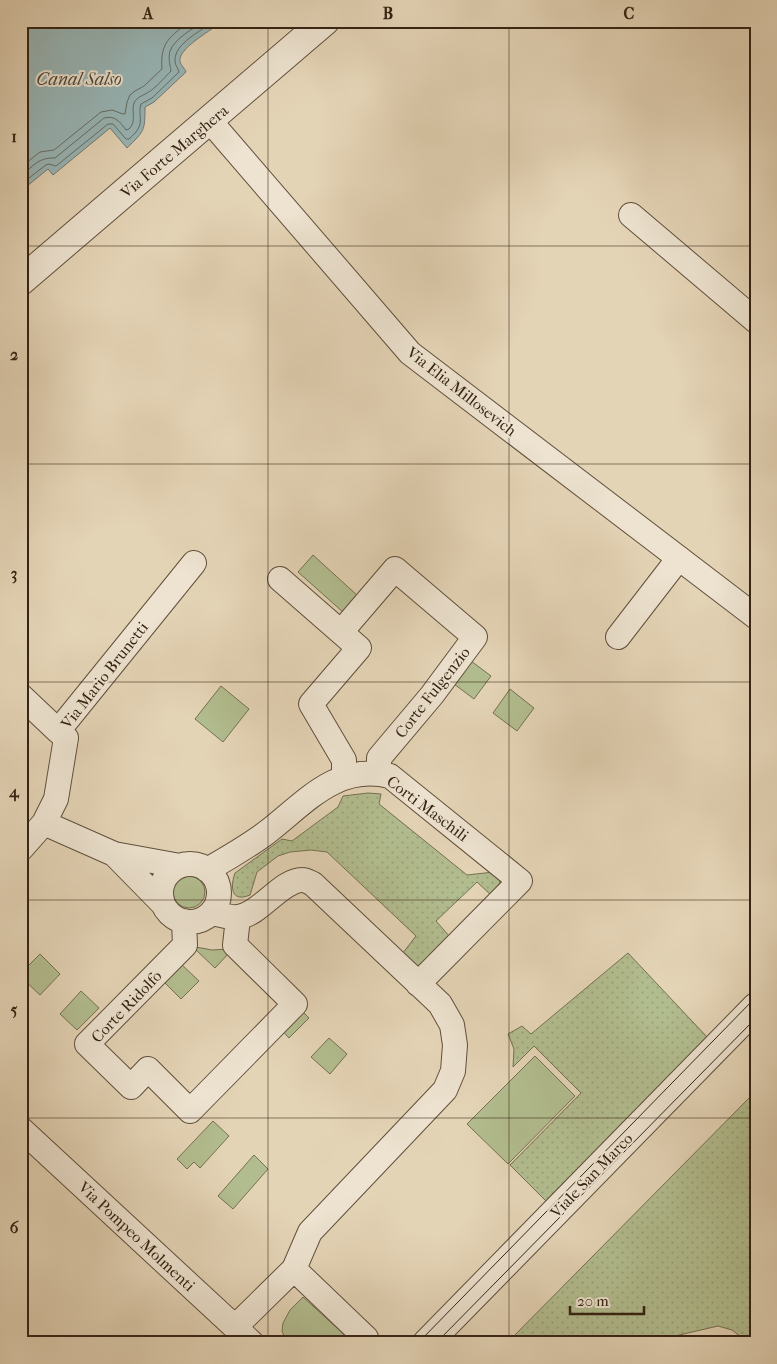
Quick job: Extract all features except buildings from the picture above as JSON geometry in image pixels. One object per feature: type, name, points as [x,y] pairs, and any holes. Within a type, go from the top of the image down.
[{"type":"street","name":"Via Forte Marghera","points":[[21,281],[325,21]]},
{"type":"street","name":"Via Elia Millosevich","points":[[210,121],[410,353],[756,617]]},
{"type":"street","points":[[630,215],[756,321]]},
{"type":"street","points":[[618,637],[679,558]]},
{"type":"street","name":"Via Mario Brunetti","points":[[21,849],[44,823],[56,799],[66,738],[58,731],[194,563]]},
{"type":"street","name":"Corte Fulgenzio","points":[[341,632],[395,569],[475,637],[432,695],[379,758],[379,773]]},
{"type":"street","points":[[280,579],[359,648],[311,704],[344,760],[344,777]]},
{"type":"street","points":[[21,696],[58,731]]},
{"type":"street","name":"Corti Maschili","points":[[207,870],[241,851],[324,787],[344,777],[361,773],[379,773],[390,776],[520,881],[418,984]]},
{"type":"street","points":[[44,823],[114,854],[180,866]]},
{"type":"street","points":[[114,854],[163,904],[168,912],[184,921],[194,922],[203,919],[217,905],[219,895],[214,876],[199,865],[190,864],[172,870],[162,886],[163,904]]},
{"type":"street","points":[[211,913],[238,918],[251,914],[279,891],[295,881],[303,880],[313,884],[440,1004],[452,1025],[455,1045],[453,1071],[445,1090],[310,1232],[294,1269],[235,1327]]},
{"type":"street","name":"Corte Ridolfo","points":[[184,921],[185,945],[87,1044],[131,1087],[148,1070],[190,1111],[295,1004],[235,944],[238,918]]},
{"type":"street","name":"Viale San Marco","points":[[427,1343],[756,1008]]},
{"type":"street","name":"Via Pompeo Molmenti","points":[[21,1129],[252,1343]]},
{"type":"street","points":[[294,1269],[366,1338]]},
{"type":"green space","points":[[313,555],[358,596],[344,613],[298,572]]},
{"type":"green space","points":[[467,658],[491,676],[474,699],[450,681]]},
{"type":"green space","points":[[221,686],[249,709],[223,742],[195,719]]},
{"type":"green space","points":[[510,689],[534,708],[517,731],[493,713]]},
{"type":"green space","points":[[368,793],[381,794],[379,804],[467,875],[494,872],[500,881],[491,895],[477,882],[436,921],[450,937],[416,972],[399,958],[416,936],[327,852],[311,850],[290,852],[278,856],[257,872],[250,895],[239,897],[234,892],[235,873],[282,839],[292,841],[338,807],[343,796]]},
{"type":"green space","points":[[189,876],[201,880],[205,892],[201,904],[189,908],[177,904],[173,892],[177,880]]},
{"type":"green space","points":[[196,947],[212,950],[228,949],[231,951],[215,968],[195,949]]},
{"type":"green space","points":[[628,953],[707,1037],[546,1201],[510,1165],[581,1093],[534,1046],[513,1067],[514,1049],[508,1034],[522,1026],[531,1034]]},
{"type":"green space","points":[[40,954],[60,974],[40,995],[21,977],[21,973]]},
{"type":"green space","points":[[180,963],[199,981],[181,999],[163,981]]},
{"type":"green space","points":[[81,991],[99,1008],[77,1030],[60,1014]]},
{"type":"green space","points":[[299,1008],[309,1018],[289,1038],[279,1027]]},
{"type":"green space","points":[[329,1038],[347,1054],[330,1074],[311,1057]]},
{"type":"green space","points":[[535,1056],[575,1096],[508,1164],[467,1124]]},
{"type":"green space","points":[[756,1091],[756,1180],[754,1187],[756,1200],[756,1343],[745,1343],[732,1330],[718,1326],[645,1343],[507,1343]]},
{"type":"green space","points":[[213,1121],[229,1136],[200,1168],[194,1162],[187,1169],[177,1159]]},
{"type":"green space","points":[[254,1155],[268,1169],[233,1209],[218,1196]]},
{"type":"green space","points":[[303,1297],[348,1338],[343,1343],[292,1343],[284,1336],[282,1331],[283,1323],[290,1310]]},
{"type":"water","name":"Canal Salso","points":[[21,21],[218,21],[219,24],[189,46],[180,57],[180,62],[186,72],[154,102],[145,107],[144,126],[137,138],[127,148],[110,128],[53,175],[48,169],[21,191]]},
{"type":"tram line","points":[[418,1343],[756,997]]},
{"type":"tram line","points":[[436,1343],[756,1018]]}]
